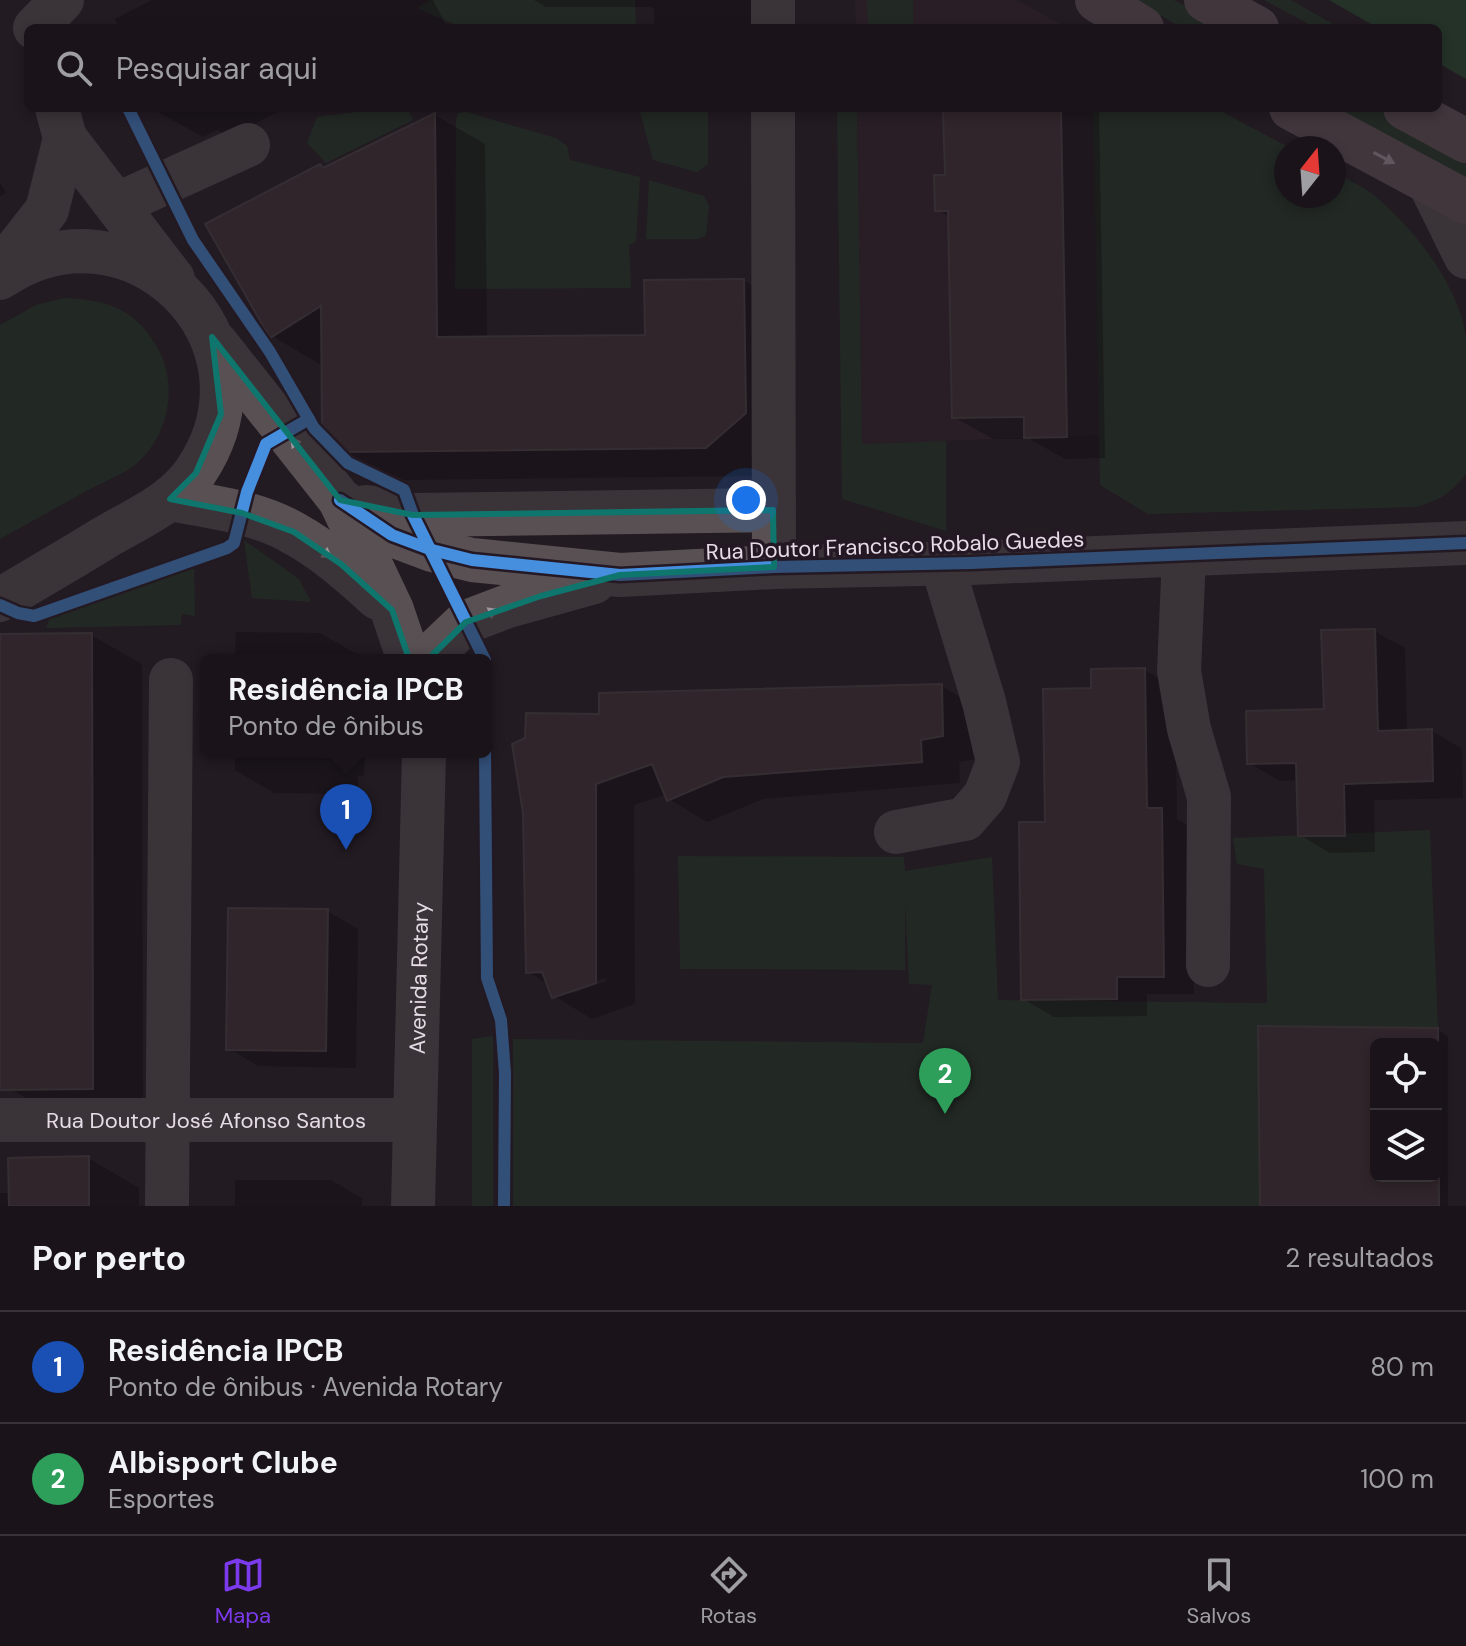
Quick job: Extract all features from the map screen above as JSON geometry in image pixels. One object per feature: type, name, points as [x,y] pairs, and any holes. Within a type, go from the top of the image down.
[{"type":"main road","points":[[1097,0],[1136,24]]},
{"type":"main road","points":[[1206,0],[1250,24]]},
{"type":"main road","points":[[1298,112],[1448,192]]},
{"type":"main road","points":[[1412,112],[1466,141]]},
{"type":"street","points":[[27,0],[33,24]]},
{"type":"street","points":[[38,24],[62,0]]},
{"type":"street","points":[[773,0],[773,24]]},
{"type":"street","points":[[773,112],[774,567]]},
{"type":"street","points":[[61,123],[200,314],[212,337],[340,500],[392,610],[407,654]]},
{"type":"street","points":[[0,270],[47,210],[61,123]]},
{"type":"street","points":[[118,204],[248,145]]},
{"type":"street","points":[[1448,192],[1466,257]]},
{"type":"street","points":[[0,278],[16,267],[50,254],[83,251],[116,254],[153,269],[184,294]]},
{"type":"street","points":[[0,600],[170,499],[196,473],[213,440],[221,414],[222,387],[212,337]]},
{"type":"street","points":[[170,499],[242,513],[294,532],[341,564],[392,610]]},
{"type":"street","points":[[340,500],[380,511],[413,515],[773,510]]},
{"type":"street","name":"Rua Doutor Francisco Robalo Guedes","points":[[340,500],[392,535],[432,550],[472,560],[620,575],[1466,543]]},
{"type":"street","points":[[1184,555],[1179,671],[1189,729],[1209,797],[1208,965]]},
{"type":"street","points":[[896,832],[965,819],[985,796],[998,762],[984,702],[942,564]]},
{"type":"street","name":"Rua Doutor Francisco Robalo Guedes","points":[[432,654],[466,622],[530,599],[620,575]]},
{"type":"street","points":[[167,1206],[171,680]]},
{"type":"street","name":"Avenida Rotary","points":[[413,1206],[424,758]]},
{"type":"street","name":"Rua Doutor José Afonso Santos","points":[[0,1120],[413,1120]]},
{"type":"highlighted area","points":[[212,337],[340,500],[413,515],[773,510],[774,567],[620,575],[541,596],[466,622],[414,673],[392,610],[341,564],[294,532],[242,513],[170,499],[196,473],[221,414]]},
{"type":"shaded area","points":[[855,0],[1017,0],[1060,24],[856,24]]},
{"type":"shaded area","points":[[857,112],[1093,112],[1100,435],[862,444]]},
{"type":"green space","points":[[430,0],[635,0],[636,24],[454,24],[417,8]]},
{"type":"green space","points":[[867,0],[913,0],[913,24],[868,24]]},
{"type":"green space","points":[[1135,0],[1174,0],[1219,24],[1175,24]]},
{"type":"green space","points":[[1264,0],[1291,0],[1333,24],[1309,24]]},
{"type":"green space","points":[[1329,0],[1466,0],[1466,79],[1442,65],[1442,24],[1371,24]]},
{"type":"green space","points":[[357,112],[409,112],[413,120],[326,163],[307,143],[317,117]]},
{"type":"green space","points":[[466,112],[556,138],[567,146],[570,160],[640,177],[636,242],[629,245],[631,288],[455,289],[456,120],[458,113]]},
{"type":"green space","points":[[640,112],[708,112],[708,164],[697,172],[653,160]]},
{"type":"green space","points":[[837,112],[857,112],[862,444],[946,441],[946,531],[842,499]]},
{"type":"green space","points":[[1093,112],[1222,112],[1274,139],[1274,208],[1346,208],[1346,178],[1386,206],[1432,258],[1455,299],[1466,339],[1466,474],[1438,499],[1416,507],[1148,514],[1100,485]]},
{"type":"green space","points":[[1332,112],[1381,112],[1463,156],[1466,158],[1466,187]]},
{"type":"green space","points":[[649,180],[704,196],[709,206],[706,235],[698,239],[646,239]]},
{"type":"green space","points":[[65,298],[94,301],[119,309],[130,315],[148,334],[164,362],[168,377],[169,393],[163,425],[147,453],[135,465],[0,539],[0,325],[36,305]]},
{"type":"green space","points":[[244,540],[299,579],[311,602],[252,598]]},
{"type":"green space","points":[[194,563],[195,616],[182,614],[181,625],[46,628],[53,611]]},
{"type":"green space","points":[[1430,830],[1438,1038],[1370,1038],[1370,1182],[1439,1182],[1439,1206],[513,1206],[513,1039],[923,1043],[932,985],[909,984],[905,900],[905,970],[680,969],[678,856],[904,857],[905,871],[992,857],[998,1000],[1267,1003],[1264,869],[1237,864],[1233,838]]},
{"type":"green space","points":[[493,1036],[493,1206],[472,1206],[472,1039]]},
{"type":"building","points":[[943,112],[1061,112],[1067,437],[1024,438],[1024,417],[952,418],[948,211],[935,211],[934,175],[945,175]]},
{"type":"building","points":[[435,113],[437,337],[645,335],[644,280],[744,279],[746,413],[706,448],[344,452],[322,427],[321,306],[270,338],[205,224],[320,164],[323,168]]},
{"type":"building","points":[[1375,629],[1378,731],[1432,729],[1433,781],[1344,784],[1345,836],[1298,836],[1296,763],[1247,764],[1246,711],[1324,709],[1321,630]]},
{"type":"building","points":[[92,633],[93,1089],[0,1090],[0,634]]},
{"type":"building","points":[[1145,668],[1147,808],[1162,808],[1164,977],[1117,977],[1117,999],[1021,1000],[1019,822],[1045,822],[1043,689],[1091,688],[1091,669]]},
{"type":"building","points":[[942,684],[943,736],[921,740],[922,762],[723,777],[667,801],[652,764],[596,784],[596,983],[552,998],[542,972],[526,973],[523,813],[512,744],[525,738],[526,713],[599,714],[599,693]]},
{"type":"building","points":[[228,908],[328,909],[326,1051],[226,1050]]},
{"type":"building","points":[[1258,1026],[1438,1028],[1438,1038],[1370,1038],[1370,1182],[1439,1182],[1439,1206],[1260,1206]]},
{"type":"building","points":[[89,1156],[89,1206],[9,1206],[8,1158]]},
{"type":"cycle path","points":[[130,112],[193,240],[270,352],[314,428],[348,463],[404,490],[413,515],[482,654]]},
{"type":"cycle path","points":[[0,605],[34,616],[227,548],[234,543],[247,492],[266,444],[309,419]]},
{"type":"cycle path","points":[[340,500],[392,535],[432,550],[472,560],[620,575],[1466,543]]},
{"type":"cycle path","points":[[485,758],[487,978],[501,1020],[505,1073],[504,1206]]},
{"type":"place","name":"Residência IPCB","points":[[346,850]]},
{"type":"place","name":"Albisport Clube","points":[[945,1114]]}]
